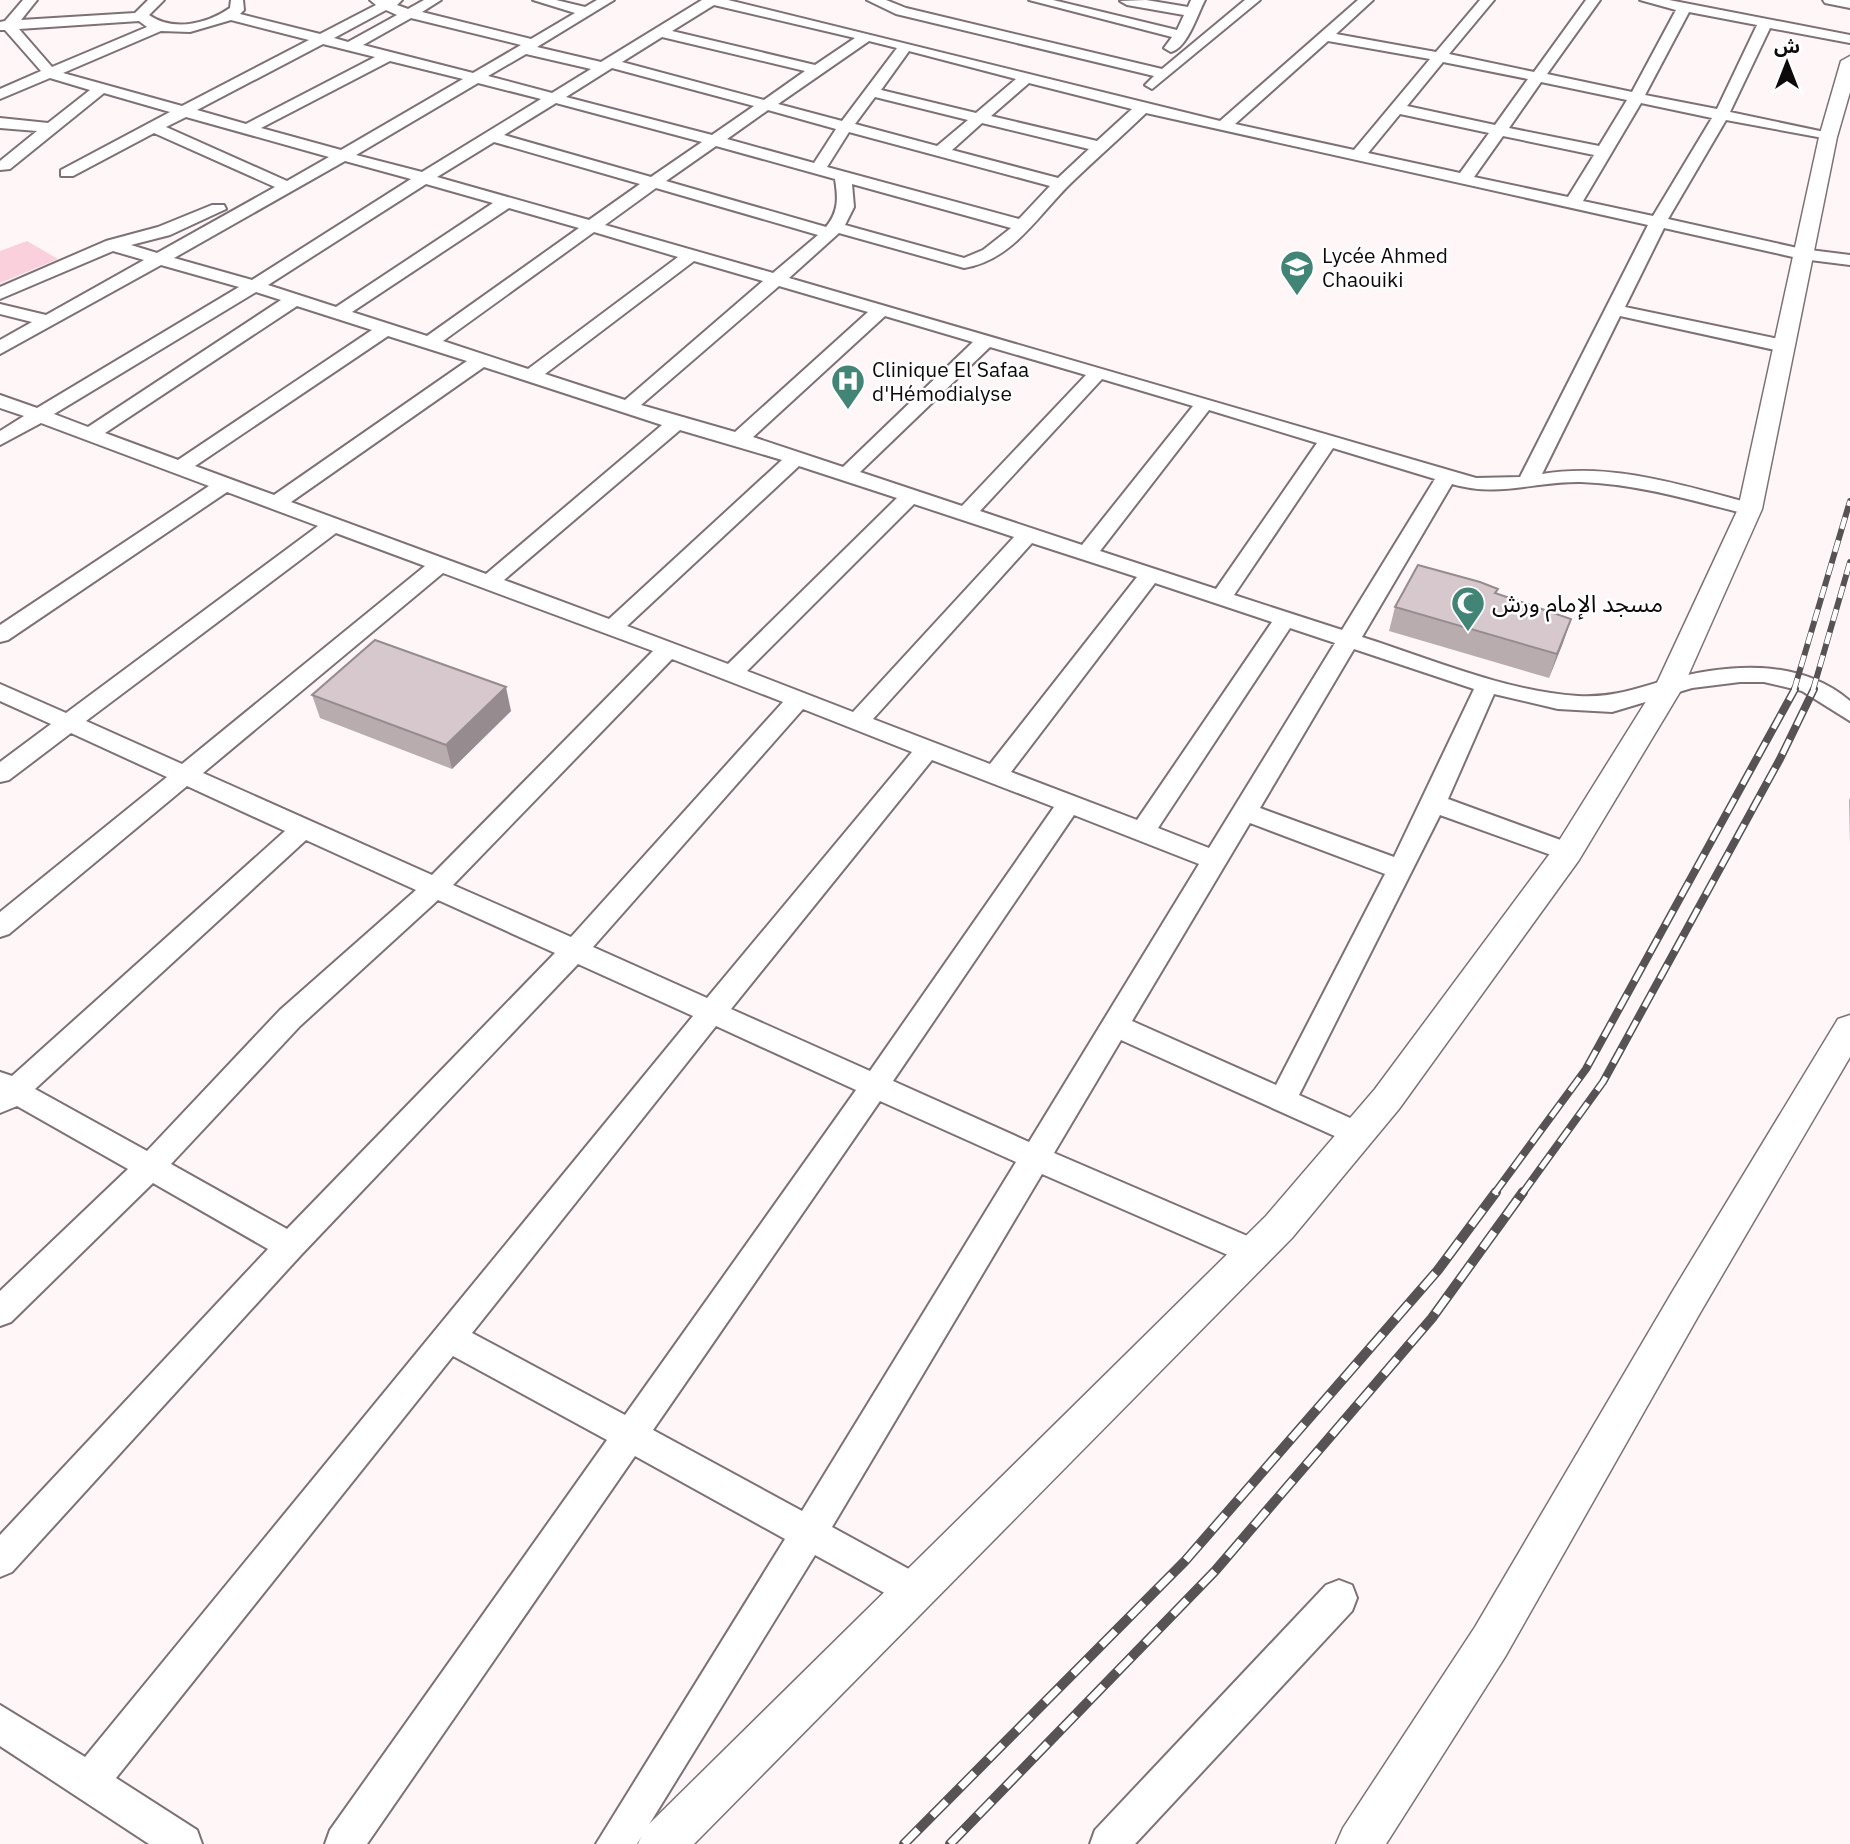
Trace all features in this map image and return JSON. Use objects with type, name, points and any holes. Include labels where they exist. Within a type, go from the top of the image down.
[{"type":"street","points":[[5,26],[30,0]]},
{"type":"street","points":[[142,18],[142,12],[158,0]]},
{"type":"street","points":[[349,47],[434,0]]},
{"type":"street","points":[[540,0],[587,12]]},
{"type":"street","points":[[0,294],[113,245],[164,231],[283,185],[343,156],[607,0]]},
{"type":"street","points":[[0,439],[254,286],[711,0],[867,36],[903,33],[1158,73],[1253,0]]},
{"type":"street","points":[[748,9],[774,0]]},
{"type":"street","points":[[874,0],[903,33],[1026,78],[1223,126],[1802,254],[1850,260]]},
{"type":"street","points":[[818,169],[871,92],[922,0]]},
{"type":"street","points":[[1036,0],[1181,35]]},
{"type":"street","points":[[1244,130],[1366,0]]},
{"type":"street","points":[[1358,155],[1488,0]]},
{"type":"street","points":[[1464,179],[1541,77],[1593,0]]},
{"type":"street","points":[[1647,0],[1850,39]]},
{"type":"street","points":[[1727,16],[1739,0]]},
{"type":"street","points":[[1830,0],[1850,4]]},
{"type":"street","points":[[67,173],[385,1],[409,13],[529,46],[942,150],[1061,184]]},
{"type":"street","points":[[491,136],[832,230],[969,264],[977,262],[1024,226],[1061,184],[1101,147],[1136,106],[1158,73],[1195,6],[1128,1],[1105,17]]},
{"type":"street","points":[[0,94],[159,27],[205,25],[237,5],[349,47],[477,77],[717,140],[1024,226]]},
{"type":"street","points":[[1573,203],[1637,96],[1684,8]]},
{"type":"street","points":[[5,26],[142,18],[159,27]]},
{"type":"street","points":[[1529,480],[1689,164],[1722,114],[1765,23]]},
{"type":"street","points":[[5,26],[51,74],[882,309],[1447,476],[1487,486],[1529,480],[1604,477],[1665,488],[1751,509]]},
{"type":"street","points":[[660,32],[818,70]]},
{"type":"street","points":[[1223,126],[1331,35],[1828,137]]},
{"type":"street","points":[[429,343],[655,181],[867,36]]},
{"type":"street","points":[[248,129],[388,56]]},
{"type":"street","points":[[661,1844],[1255,1253],[1395,1088],[1568,852],[1669,687],[1751,509],[1802,254],[1828,137],[1850,61]]},
{"type":"street","points":[[942,150],[1026,78]]},
{"type":"street","points":[[1272,82],[1288,85]]},
{"type":"street","points":[[4,166],[102,88]]},
{"type":"street","points":[[871,92],[1101,147]]},
{"type":"street","points":[[1397,108],[1604,152]]},
{"type":"street","points":[[0,123],[49,128]]},
{"type":"street","points":[[153,127],[283,185]]},
{"type":"street","points":[[628,407],[832,230],[848,206],[843,176]]},
{"type":"street","points":[[0,348],[159,259],[283,185]]},
{"type":"street","points":[[338,313],[506,202]]},
{"type":"street","points":[[113,245],[254,286],[676,423],[738,439],[1487,685],[1548,701],[1583,705],[1616,703],[1710,675],[1755,674],[1799,681],[1815,687],[1850,713]]},
{"type":"street","points":[[531,376],[691,255]]},
{"type":"street","points":[[91,434],[295,299]]},
{"type":"street","points":[[0,309],[48,321]]},
{"type":"street","points":[[738,439],[882,309]]},
{"type":"street","points":[[1615,310],[1784,346]]},
{"type":"street","points":[[181,467],[387,329]]},
{"type":"street","points":[[846,475],[986,340]]},
{"type":"street","points":[[278,502],[481,360]]},
{"type":"street","points":[[966,514],[1099,372]]},
{"type":"street","points":[[0,401],[227,483],[732,673],[1216,860]]},
{"type":"street","points":[[1086,554],[1205,403]]},
{"type":"street","points":[[489,582],[676,423]]},
{"type":"street","points":[[1221,598],[1328,441]]},
{"type":"street","points":[[612,628],[796,458]]},
{"type":"street","points":[[615,1844],[808,1534],[1447,476]]},
{"type":"street","points":[[0,635],[227,483]]},
{"type":"street","points":[[732,673],[911,496]]},
{"type":"street","points":[[0,774],[335,524]]},
{"type":"street","points":[[857,722],[1028,534]]},
{"type":"street","points":[[0,927],[442,564]]},
{"type":"street","points":[[995,775],[1150,575]]},
{"type":"street","points":[[1142,832],[1285,619]]},
{"type":"street","points":[[0,1312],[150,1167],[290,1018],[436,887],[668,649]]},
{"type":"street","points":[[1282,1100],[1434,803],[1487,685]]},
{"type":"street","points":[[0,692],[1036,1158],[1255,1253]]},
{"type":"street","points":[[0,1560],[290,1247],[575,950],[799,699]]},
{"type":"street","points":[[89,1783],[451,1338],[710,1011],[928,749]]},
{"type":"street","points":[[1434,803],[1568,852]]},
{"type":"street","points":[[344,1844],[628,1436],[877,1086],[1069,804]]},
{"type":"street","points":[[1246,812],[1399,869]]},
{"type":"street","points":[[290,1247],[150,1167],[5,1092],[304,828]]},
{"type":"street","points":[[1116,1026],[1358,1133]]},
{"type":"street","points":[[1359,1844],[1490,1642],[1686,1301],[1850,1028]]},
{"type":"street","points":[[451,1338],[915,1591]]},
{"type":"street","points":[[1110,1843],[1339,1598]]},
{"type":"street","points":[[0,1724],[183,1844]]},
{"type":"shaded area","points":[[27,241],[58,259],[0,283],[0,251]]},
{"type":"building","points":[[1418,565],[1480,582],[1498,589],[1495,593],[1571,619],[1557,654],[1395,607]]},
{"type":"building","points":[[375,640],[506,687],[446,745],[312,695]]},
{"type":"railway","points":[[1794,690],[1850,501]]},
{"type":"railway","points":[[1813,690],[1850,562]]},
{"type":"railway","points":[[1494,1194],[1586,1069],[1795,689]]},
{"type":"railway","points":[[1522,1194],[1603,1082],[1780,759],[1814,689]]},
{"type":"railway","points":[[904,1844],[1185,1561],[1438,1270],[1496,1192]]},
{"type":"railway","points":[[950,1844],[1215,1571],[1432,1318],[1523,1192]]},
{"type":"place","name":"Lycée Ahmed Chaouiki","points":[[1297,297]]},
{"type":"place","name":"Clinique El Safaa d'Hémodialyse","points":[[848,411]]},
{"type":"place","name":"مسجد الإمام ورش","points":[[1468,633]]}]
